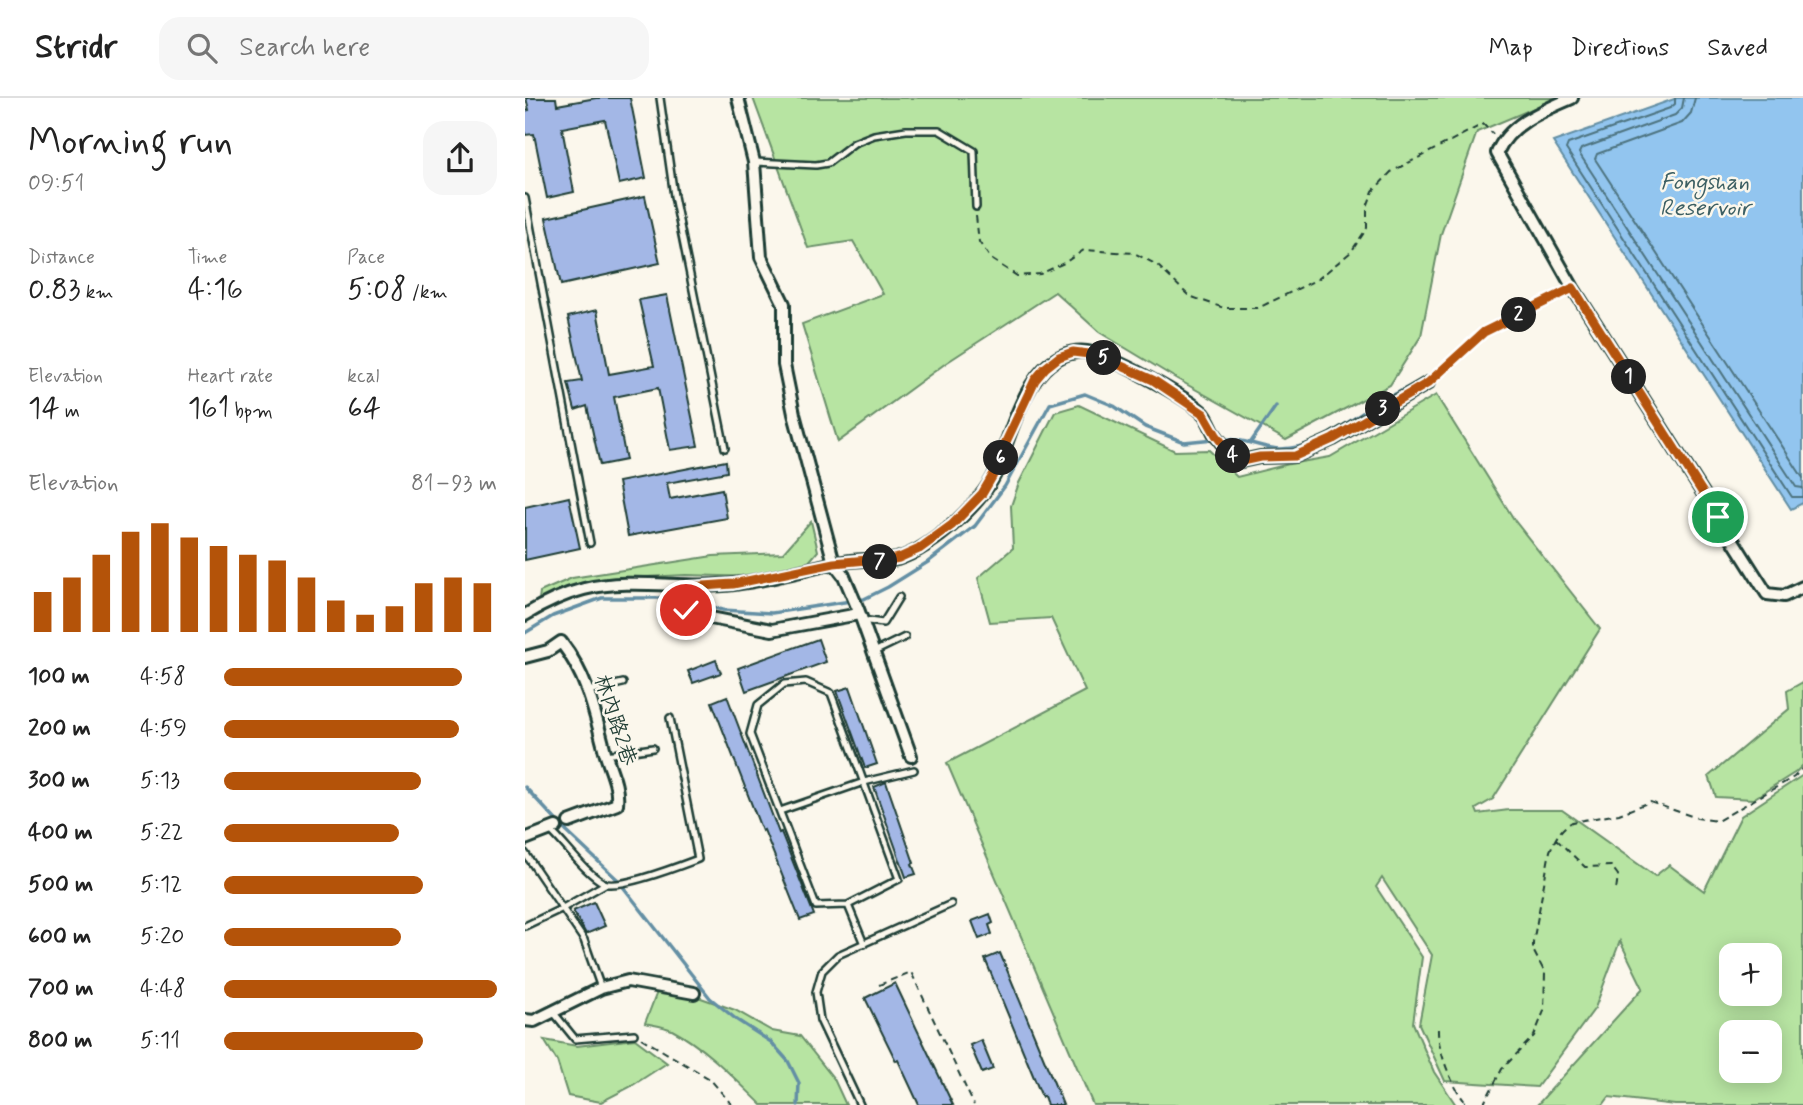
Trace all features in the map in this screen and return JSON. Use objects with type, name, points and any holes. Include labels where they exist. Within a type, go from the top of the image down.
[{"type":"street","points":[[738,98],[754,162],[761,257],[784,304],[784,365],[810,475],[834,563],[844,576],[911,756]]},
{"type":"street","points":[[1572,98],[1531,117],[1501,142],[1497,153],[1573,288],[1767,594],[1783,596],[1803,587]]},
{"type":"street","points":[[525,615],[584,589],[615,585],[689,587],[733,584],[834,563],[867,560],[878,562],[899,558],[919,549],[952,525],[991,481],[1019,413],[1040,374],[1059,357],[1073,352],[1097,355],[1153,380],[1204,414],[1237,462],[1260,457],[1295,456],[1333,439],[1428,383]]},
{"type":"street","points":[[689,587],[685,613],[772,630],[859,614]]},
{"type":"street","name":"林內路2巷","points":[[525,657],[548,651],[561,642],[575,660],[588,691],[618,792],[617,804],[569,822]]},
{"type":"street","points":[[525,839],[553,829]]},
{"type":"street","points":[[525,1020],[534,1021],[601,988],[628,981],[694,993]]},
{"type":"lane","points":[[660,98],[674,196],[725,448]]},
{"type":"lane","points":[[754,162],[816,165],[828,163],[854,144],[874,135],[906,130],[939,131],[974,151],[976,206]]},
{"type":"lane","points":[[525,198],[590,543]]},
{"type":"lane","points":[[859,614],[883,623],[899,597]]},
{"type":"lane","points":[[872,653],[905,637]]},
{"type":"lane","points":[[806,682],[831,693],[863,782],[899,878],[848,905],[817,906],[750,734],[758,705],[784,684],[806,682]]},
{"type":"lane","points":[[588,691],[623,683]]},
{"type":"lane","points":[[569,822],[553,829],[572,855],[605,884],[625,883],[698,859],[670,718]]},
{"type":"lane","points":[[606,755],[653,748]]},
{"type":"lane","points":[[780,811],[863,782],[914,770]]},
{"type":"lane","points":[[525,853],[584,940],[601,988]]},
{"type":"lane","points":[[525,926],[605,884]]},
{"type":"lane","points":[[860,1105],[820,1020],[816,992],[822,971],[838,955],[951,904]]},
{"type":"lane","points":[[848,905],[864,944]]},
{"type":"lane","points":[[554,1013],[575,1039],[634,1034]]},
{"type":"path","points":[[976,206],[979,242],[991,259],[1017,276],[1040,274],[1065,263],[1084,250],[1134,253],[1157,265],[1189,296],[1224,307],[1258,308],[1318,279],[1351,251],[1367,228],[1367,207],[1373,191],[1391,172],[1483,124],[1501,142]]},
{"type":"path","points":[[1428,383],[1484,332],[1573,288]]},
{"type":"path","points":[[1483,1105],[1502,1069],[1534,1036],[1544,1011],[1545,974],[1533,950],[1533,943],[1550,851],[1555,838],[1572,822],[1619,814],[1650,802],[1697,818],[1717,821],[1794,777],[1803,768]]},
{"type":"path","points":[[1555,838],[1585,867],[1611,866],[1618,875],[1616,891]]},
{"type":"path","points":[[879,985],[911,972],[974,1105]]},
{"type":"path","points":[[1438,1029],[1437,1043],[1459,1096],[1468,1105]]},
{"type":"path","points":[[634,1034],[710,1079],[732,1105]]},
{"type":"green space","points":[[753,98],[1558,98],[1477,132],[1441,234],[1421,336],[1390,385],[1286,440],[1099,332],[1055,292],[946,363],[838,442],[802,324],[883,294],[853,241],[808,248]]},
{"type":"green space","points":[[1436,395],[1515,521],[1600,629],[1493,799],[1476,809],[1478,814],[1509,810],[1562,810],[1655,876],[1669,865],[1704,891],[1741,816],[1803,775],[1803,1105],[1675,1105],[1609,1097],[1603,1105],[1537,1105],[1643,988],[1620,941],[1595,1008],[1537,1087],[1445,1081],[1419,1024],[1432,955],[1382,878],[1376,887],[1422,957],[1413,1023],[1434,1072],[1456,1105],[1093,1105],[947,763],[1085,691],[1051,618],[990,622],[978,578],[1013,548],[1011,506],[1019,483],[1055,412],[1079,405],[1175,451],[1209,450],[1237,477],[1330,457]]},
{"type":"green space","points":[[811,521],[818,551],[808,563],[754,577],[686,575],[606,579],[570,588],[539,600],[540,592],[572,578],[713,556],[783,553]]},
{"type":"green space","points":[[1803,682],[1803,765],[1753,799],[1716,797],[1709,776],[1789,709],[1787,691]]},
{"type":"green space","points":[[657,992],[701,998],[735,1010],[772,1031],[800,1036],[834,1079],[846,1105],[762,1105],[720,1065],[685,1037],[672,1030],[645,1023]]},
{"type":"green space","points":[[635,1039],[667,1063],[601,1102],[568,1096],[557,1061],[544,1040],[577,1046]]},
{"type":"water","name":"Fongshan Reservoir","points":[[1677,98],[1803,98],[1803,503],[1791,509],[1553,142]]},
{"type":"building","points":[[526,98],[556,98],[557,105],[596,98],[630,98],[646,178],[619,184],[605,120],[562,128],[574,192],[547,198],[534,134],[525,135],[525,111],[529,110]]},
{"type":"building","points":[[645,196],[660,263],[561,285],[546,218]]},
{"type":"building","points":[[667,295],[698,446],[670,450],[658,388],[614,397],[626,460],[600,465],[587,406],[575,410],[568,383],[582,381],[568,317],[597,310],[609,374],[654,366],[639,300]]},
{"type":"building","points":[[726,461],[727,472],[667,483],[670,499],[722,489],[727,518],[628,536],[618,482]]},
{"type":"building","points":[[569,497],[580,548],[525,560],[525,507]]},
{"type":"building","points":[[818,639],[826,662],[746,691],[738,668]]},
{"type":"building","points":[[716,660],[721,673],[693,683],[688,671]]},
{"type":"building","points":[[850,687],[877,764],[865,768],[837,691]]},
{"type":"building","points":[[727,696],[779,833],[781,832],[814,915],[800,920],[764,830],[762,831],[712,702]]},
{"type":"building","points":[[886,782],[914,863],[912,864],[916,874],[906,877],[874,787]]},
{"type":"building","points":[[594,902],[605,926],[586,934],[573,911]]},
{"type":"building","points":[[990,914],[992,934],[979,939],[972,921]]},
{"type":"building","points":[[1000,953],[1063,1105],[1047,1105],[1044,1096],[1042,1097],[985,959]]},
{"type":"building","points":[[895,983],[953,1105],[919,1105],[865,998]]},
{"type":"building","points":[[981,1040],[993,1069],[982,1073],[970,1045]]},
{"type":"waterway","points":[[1222,439],[1280,449],[1294,448],[1332,433],[1378,403],[1422,380]]},
{"type":"waterway","points":[[525,633],[553,616],[602,598],[659,598],[723,610],[772,613],[864,599],[928,562],[975,526],[1005,486],[1050,404],[1085,394],[1114,406],[1145,427],[1184,442],[1214,439]]},
{"type":"waterway","points":[[1251,442],[1276,406]]},
{"type":"waterway","points":[[525,787],[567,832],[617,879],[710,998],[771,1042],[788,1061],[799,1083],[798,1105]]},
{"type":"route","points":[[686,610],[689,587],[733,584],[834,563],[867,560],[878,562],[899,558],[919,549],[952,525],[982,494],[999,465],[1003,448],[1035,380],[1059,357],[1073,352],[1088,352],[1153,380],[1204,414],[1237,462],[1260,457],[1295,456],[1333,439],[1428,383],[1484,332],[1505,324],[1532,307],[1573,288],[1718,517]]}]
